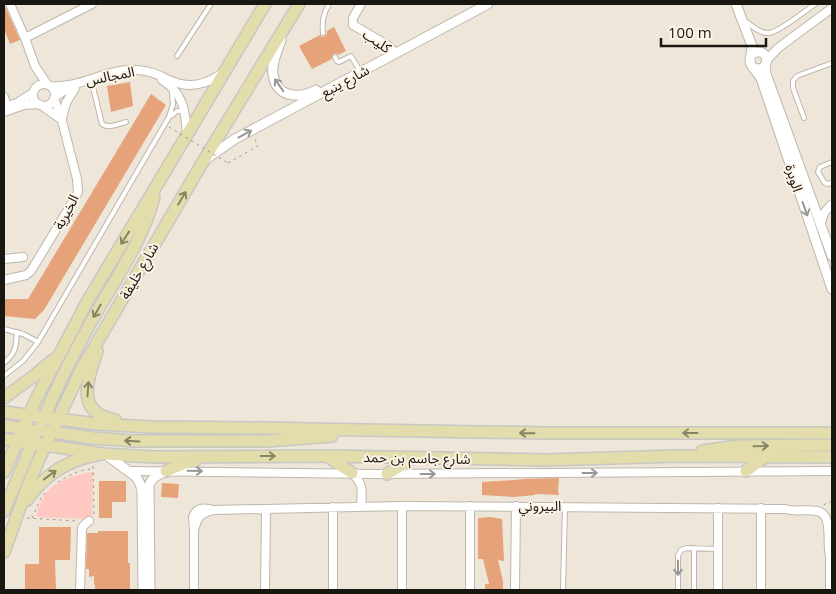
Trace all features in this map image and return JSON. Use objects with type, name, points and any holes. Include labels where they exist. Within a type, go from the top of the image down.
[{"type":"main road","name":"شارع خليفة","points":[[4,472],[29,414],[87,302],[265,4]]},
{"type":"main road","name":"شارع خليفة","points":[[58,418],[82,368],[204,160],[299,4]]},
{"type":"main road","points":[[4,511],[32,443],[42,427],[69,363],[134,249],[152,206],[159,181]]},
{"type":"main road","points":[[104,331],[90,374],[87,396],[89,403],[100,415],[110,419],[151,427]]},
{"type":"main road","points":[[4,398],[60,354]]},
{"type":"main road","points":[[4,412],[29,414],[42,427]]},
{"type":"main road","points":[[17,441],[29,432],[58,418]]},
{"type":"main road","name":"شارع جاسم بن حمد","points":[[58,418],[97,424],[151,427],[546,433],[832,433]]},
{"type":"main road","points":[[4,426],[23,429],[42,427],[93,438],[112,440],[174,442],[288,440],[399,431]]},
{"type":"main road","points":[[4,552],[17,514],[46,445],[41,435],[42,427]]},
{"type":"main road","points":[[738,433],[750,427],[832,427]]},
{"type":"main road","name":"شارع جاسم بن حمد","points":[[4,439],[99,455],[154,458],[327,456],[545,460],[678,456],[832,457]]},
{"type":"main road","points":[[678,456],[738,446],[832,445]]},
{"type":"main road","points":[[17,514],[39,483],[46,477],[59,468],[99,455]]},
{"type":"main road","points":[[166,471],[188,462],[219,456]]},
{"type":"main road","points":[[327,456],[352,473]]},
{"type":"main road","points":[[746,472],[765,457]]},
{"type":"main road","points":[[381,474],[413,458]]},
{"type":"street","points":[[5,109],[24,105],[48,105],[54,98],[54,92],[35,66],[10,4]]},
{"type":"street","points":[[25,38],[92,4]]},
{"type":"street","name":"كليب","points":[[361,4],[352,18],[353,25],[389,46],[394,51]]},
{"type":"street","name":"شارع ينبع","points":[[204,160],[251,130],[475,4]]},
{"type":"street","name":"شارع ينبع","points":[[428,32],[488,4]]},
{"type":"street","name":"الوبرة","points":[[736,4],[752,46],[761,57],[820,223],[829,240],[832,256]]},
{"type":"street","points":[[754,68],[760,69],[761,57],[778,48],[832,8]]},
{"type":"street","name":"شارع ينبع","points":[[286,27],[272,74],[280,89],[287,94],[295,96],[310,93],[333,84]]},
{"type":"street","name":"الوبرة","points":[[761,57],[750,60],[750,63],[761,78],[832,289]]},
{"type":"street","points":[[35,66],[34,99],[62,120],[66,103],[75,88]]},
{"type":"street","name":"المجالس","points":[[48,85],[67,86],[117,72],[132,70],[147,71],[178,83],[189,85],[204,83],[225,72]]},
{"type":"street","name":"المجالس","points":[[54,98],[64,91],[124,75],[153,76],[163,80],[172,87]]},
{"type":"street","points":[[5,109],[17,103],[41,84],[48,85]]},
{"type":"street","points":[[172,87],[180,97],[185,111],[188,134]]},
{"type":"street","points":[[4,97],[5,109]]},
{"type":"street","name":"الخيرية","points":[[4,280],[26,275],[31,271],[78,192],[77,179],[62,120],[54,98]]},
{"type":"street","points":[[812,201],[821,206],[832,205]]},
{"type":"street","points":[[820,223],[824,213],[832,205]]},
{"type":"street","points":[[4,259],[22,257]]},
{"type":"street","points":[[99,455],[129,471],[138,480],[142,490],[142,590]]},
{"type":"street","name":"شارع جاسم بن حمد","points":[[129,471],[381,474],[832,471]]},
{"type":"street","points":[[150,590],[149,485],[153,478],[166,471]]},
{"type":"street","points":[[352,473],[361,483],[361,506]]},
{"type":"street","points":[[362,489],[368,479],[381,474]]},
{"type":"street","name":"البيروني","points":[[194,590],[194,532],[198,518],[203,513],[214,510],[361,506],[565,506],[761,508],[817,511],[824,515],[828,522],[828,551],[830,556]]},
{"type":"street","points":[[402,506],[402,590]]},
{"type":"street","points":[[470,506],[470,590]]},
{"type":"street","points":[[515,590],[516,506]]},
{"type":"street","points":[[333,507],[333,590]]},
{"type":"street","name":"البيروني","points":[[785,509],[792,507],[822,507],[827,510],[830,516],[830,590]]},
{"type":"street","points":[[718,508],[718,590]]},
{"type":"street","points":[[761,508],[761,590]]},
{"type":"street","points":[[265,590],[266,509]]},
{"type":"street","points":[[80,590],[82,528],[89,521]]},
{"type":"lane","points":[[178,56],[211,4]]},
{"type":"lane","points":[[323,33],[324,12],[329,4]]},
{"type":"lane","points":[[742,19],[761,32],[768,34],[776,31],[815,4]]},
{"type":"lane","points":[[335,57],[339,62],[351,56],[359,70]]},
{"type":"lane","points":[[804,118],[793,88],[793,81],[797,76],[832,63]]},
{"type":"lane","points":[[92,83],[102,124],[107,126],[126,122]]},
{"type":"lane","points":[[4,376],[24,361],[38,342],[169,117],[173,104],[172,87]]},
{"type":"lane","points":[[169,117],[177,111],[185,111]]},
{"type":"lane","points":[[832,162],[820,167],[818,172],[826,183],[832,183]]},
{"type":"lane","points":[[4,329],[17,332],[38,342]]},
{"type":"lane","points":[[4,363],[12,356],[15,350],[17,332]]},
{"type":"lane","points":[[563,590],[565,506]]},
{"type":"lane","points":[[678,590],[679,552],[683,548],[718,548]]},
{"type":"lane","points":[[694,548],[694,590]]},
{"type":"path","points":[[170,127],[228,163],[258,146],[251,130]]},
{"type":"path","points":[[17,514],[32,518],[93,520],[93,469],[99,455]]},
{"type":"path","points":[[56,482],[79,472],[93,469]]},
{"type":"path","points":[[32,518],[41,498],[49,488]]},
{"type":"path","points":[[822,507],[828,502],[832,502]]},
{"type":"shaded area","points":[[93,472],[92,519],[36,517],[42,500],[52,487],[65,479]]},
{"type":"building","points":[[4,4],[20,40],[10,44],[4,29]]},
{"type":"building","points":[[334,27],[346,51],[338,55],[336,53],[333,54],[332,59],[312,69],[299,46],[320,35],[322,37],[325,36],[327,31]]},
{"type":"building","points":[[130,82],[133,106],[111,112],[107,86]]},
{"type":"building","points":[[151,94],[166,105],[44,310],[35,319],[4,316],[4,299],[28,299]]},
{"type":"building","points":[[559,478],[559,495],[535,494],[514,497],[482,495],[482,482]]},
{"type":"building","points":[[99,481],[126,481],[126,502],[112,502],[112,518],[99,518]]},
{"type":"building","points":[[162,483],[179,484],[178,498],[161,497]]},
{"type":"building","points":[[478,518],[502,519],[504,561],[498,560],[503,590],[485,590],[485,584],[489,584],[483,559],[478,559]]},
{"type":"building","points":[[39,527],[71,527],[70,560],[55,560],[56,590],[25,590],[25,564],[39,564]]},
{"type":"building","points":[[98,531],[128,531],[130,590],[95,590],[94,576],[89,577],[89,569],[86,569],[87,533],[98,533]]}]
